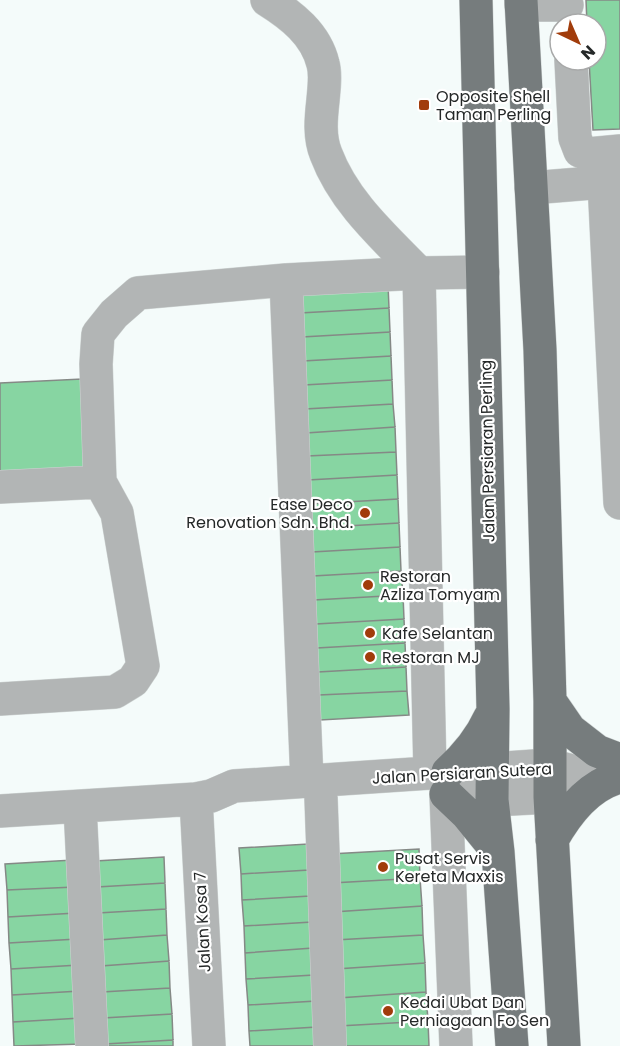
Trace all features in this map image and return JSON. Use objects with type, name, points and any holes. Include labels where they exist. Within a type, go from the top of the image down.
[{"type":"main road","name":"Jalan Persiaran Perling","points":[[476,0],[493,709],[491,785],[512,1046]]},
{"type":"main road","points":[[521,3],[540,350],[550,701],[550,797],[564,1046]]},
{"type":"main road","points":[[550,701],[570,730],[597,751],[620,759]]},
{"type":"main road","points":[[493,709],[478,740],[468,754],[441,780],[498,852]]},
{"type":"main road","points":[[552,840],[567,814],[588,793],[620,777]]},
{"type":"street","points":[[267,0],[300,23],[316,47],[324,65],[320,126],[326,154],[342,185],[368,221],[418,273],[441,780],[456,1046]]},
{"type":"street","points":[[521,3],[568,10]]},
{"type":"street","points":[[572,72],[575,138],[579,151],[588,154],[620,151]]},
{"type":"street","points":[[531,188],[612,176],[620,504]]},
{"type":"street","points":[[0,699],[115,692],[133,681],[142,666],[117,513],[100,482],[96,364],[98,334],[114,314],[138,293],[286,280],[483,272]]},
{"type":"street","points":[[286,280],[330,1046]]},
{"type":"street","points":[[0,487],[100,482]]},
{"type":"street","name":"Jalan Persiaran Sutera","points":[[491,785],[549,765],[584,774]]},
{"type":"street","points":[[584,774],[620,771]]},
{"type":"street","name":"Jalan Persiaran Sutera","points":[[0,812],[204,798],[232,803],[314,790],[441,780],[491,785],[550,797],[584,774]]},
{"type":"street","name":"Jalan Kosa 7","points":[[204,798],[208,1046]]},
{"type":"street","points":[[80,807],[92,1046]]},
{"type":"building","points":[[586,0],[620,0],[620,129],[593,130],[590,72],[608,72],[608,12],[586,12]]},
{"type":"building","points":[[388,284],[389,308],[300,313],[299,289]]},
{"type":"building","points":[[389,308],[390,332],[302,337],[300,313]]},
{"type":"building","points":[[390,332],[391,356],[303,361],[302,337]]},
{"type":"building","points":[[391,356],[392,380],[304,385],[303,361]]},
{"type":"building","points":[[82,379],[87,474],[0,479],[0,383]]},
{"type":"building","points":[[392,380],[393,404],[305,409],[304,385]]},
{"type":"building","points":[[393,404],[395,427],[306,433],[305,409]]},
{"type":"building","points":[[395,427],[396,452],[307,456],[306,433]]},
{"type":"building","points":[[396,452],[397,475],[308,480],[307,456]]},
{"type":"building","points":[[397,475],[398,499],[310,504],[308,480]]},
{"type":"building","points":[[398,499],[399,523],[311,528],[310,504]]},
{"type":"building","points":[[399,523],[400,547],[312,552],[311,528]]},
{"type":"building","points":[[400,547],[401,571],[313,576],[312,552]]},
{"type":"building","points":[[401,571],[403,595],[314,600],[313,576]]},
{"type":"building","points":[[403,595],[404,619],[316,624],[314,600]]},
{"type":"building","points":[[404,619],[405,643],[317,648],[316,624]]},
{"type":"building","points":[[405,643],[406,667],[318,672],[317,648]]},
{"type":"building","points":[[406,667],[407,691],[319,695],[318,672]]},
{"type":"building","points":[[407,691],[409,715],[320,720],[319,695]]},
{"type":"building","points":[[308,844],[309,870],[241,874],[239,848]]},
{"type":"building","points":[[419,849],[420,878],[332,883],[330,854]]},
{"type":"building","points":[[164,857],[165,883],[97,887],[95,861]]},
{"type":"building","points":[[73,860],[75,887],[7,890],[5,864]]},
{"type":"building","points":[[309,870],[310,896],[242,900],[241,874]]},
{"type":"building","points":[[420,878],[422,906],[333,912],[332,883]]},
{"type":"building","points":[[165,883],[166,909],[98,913],[97,887]]},
{"type":"building","points":[[75,887],[76,913],[8,917],[7,890]]},
{"type":"building","points":[[310,896],[312,922],[244,926],[242,900]]},
{"type":"building","points":[[422,906],[423,935],[335,940],[333,912]]},
{"type":"building","points":[[166,909],[167,935],[99,940],[98,913]]},
{"type":"building","points":[[76,913],[77,939],[9,943],[8,917]]},
{"type":"building","points":[[312,922],[313,948],[245,953],[244,926]]},
{"type":"building","points":[[167,935],[169,961],[101,966],[99,940]]},
{"type":"building","points":[[423,935],[425,963],[336,969],[335,940]]},
{"type":"building","points":[[77,939],[79,965],[11,969],[9,943]]},
{"type":"building","points":[[313,948],[314,975],[246,979],[245,953]]},
{"type":"building","points":[[169,961],[170,988],[102,992],[101,966]]},
{"type":"building","points":[[425,963],[426,992],[338,998],[336,969]]},
{"type":"building","points":[[79,965],[80,991],[12,995],[11,969]]},
{"type":"building","points":[[314,975],[316,1001],[248,1005],[246,979]]},
{"type":"building","points":[[170,988],[172,1014],[103,1018],[102,992]]},
{"type":"building","points":[[80,991],[81,1018],[13,1022],[12,995]]},
{"type":"building","points":[[426,992],[428,1021],[339,1026],[338,998]]},
{"type":"building","points":[[316,1001],[317,1027],[249,1031],[248,1005]]},
{"type":"building","points":[[172,1014],[173,1040],[105,1044],[103,1018]]},
{"type":"building","points":[[81,1018],[83,1044],[14,1046],[13,1022]]},
{"type":"building","points":[[428,1021],[429,1046],[340,1046],[339,1026]]},
{"type":"building","points":[[317,1027],[318,1046],[250,1046],[249,1031]]},
{"type":"building","points":[[173,1040],[173,1046],[105,1046],[105,1044]]},
{"type":"place","name":"Opposite Shell Taman Perling","points":[[424,105]]},
{"type":"place","name":"Ease Deco Renovation Sdn. Bhd.","points":[[365,513]]},
{"type":"place","name":"Restoran Azliza Tomyam","points":[[368,585]]},
{"type":"place","name":"Kafe Selantan","points":[[370,633]]},
{"type":"place","name":"Restoran MJ","points":[[370,657]]},
{"type":"place","name":"Pusat Servis Kereta Maxxis","points":[[383,867]]},
{"type":"place","name":"Kedai Ubat Dan Perniagaan Fo Sen","points":[[388,1011]]}]
